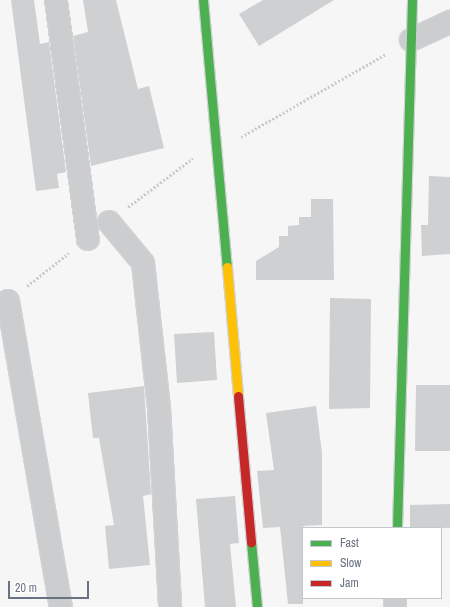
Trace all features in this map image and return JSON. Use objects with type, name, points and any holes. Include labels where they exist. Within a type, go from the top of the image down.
[{"type":"street","points":[[56,0],[88,239]]},
{"type":"street","points":[[203,0],[257,607]]},
{"type":"street","points":[[397,527],[412,0]]},
{"type":"street","points":[[411,40],[450,22]]},
{"type":"street","points":[[109,222],[143,263],[159,408],[170,607]]},
{"type":"street","points":[[0,306],[8,301],[61,607]]},
{"type":"building","points":[[11,0],[34,0],[40,44],[49,42],[66,172],[57,174],[59,188],[36,191]]},
{"type":"building","points":[[83,0],[116,0],[138,89],[149,86],[164,148],[91,166],[73,36],[88,32]]},
{"type":"building","points":[[263,0],[334,0],[259,46],[239,14]]},
{"type":"building","points":[[429,176],[450,177],[450,254],[422,256],[421,225],[428,225]]},
{"type":"building","points":[[311,199],[333,199],[334,280],[256,280],[256,261],[279,247],[279,236],[288,236],[288,226],[299,225],[299,217],[311,217]]},
{"type":"building","points":[[330,298],[371,299],[370,408],[329,409]]},
{"type":"building","points":[[214,332],[217,380],[177,383],[174,334]]},
{"type":"building","points":[[416,385],[450,385],[450,451],[415,451]]},
{"type":"building","points":[[144,386],[151,494],[143,496],[150,565],[109,569],[105,526],[114,525],[99,438],[93,438],[88,393]]},
{"type":"building","points":[[316,406],[322,453],[322,525],[302,527],[303,604],[288,604],[280,527],[263,528],[257,471],[274,470],[266,413]]},
{"type":"building","points":[[235,496],[239,543],[230,544],[236,607],[205,607],[196,499]]},
{"type":"building","points":[[450,504],[450,528],[410,527],[410,505]]},
{"type":"traffic: fast","points":[[203,0],[227,267]]},
{"type":"traffic: fast","points":[[397,527],[412,0]]},
{"type":"traffic: fast","points":[[251,542],[257,607]]},
{"type":"traffic: slow","points":[[227,267],[238,396]]},
{"type":"traffic: jam","points":[[238,396],[251,542]]}]
